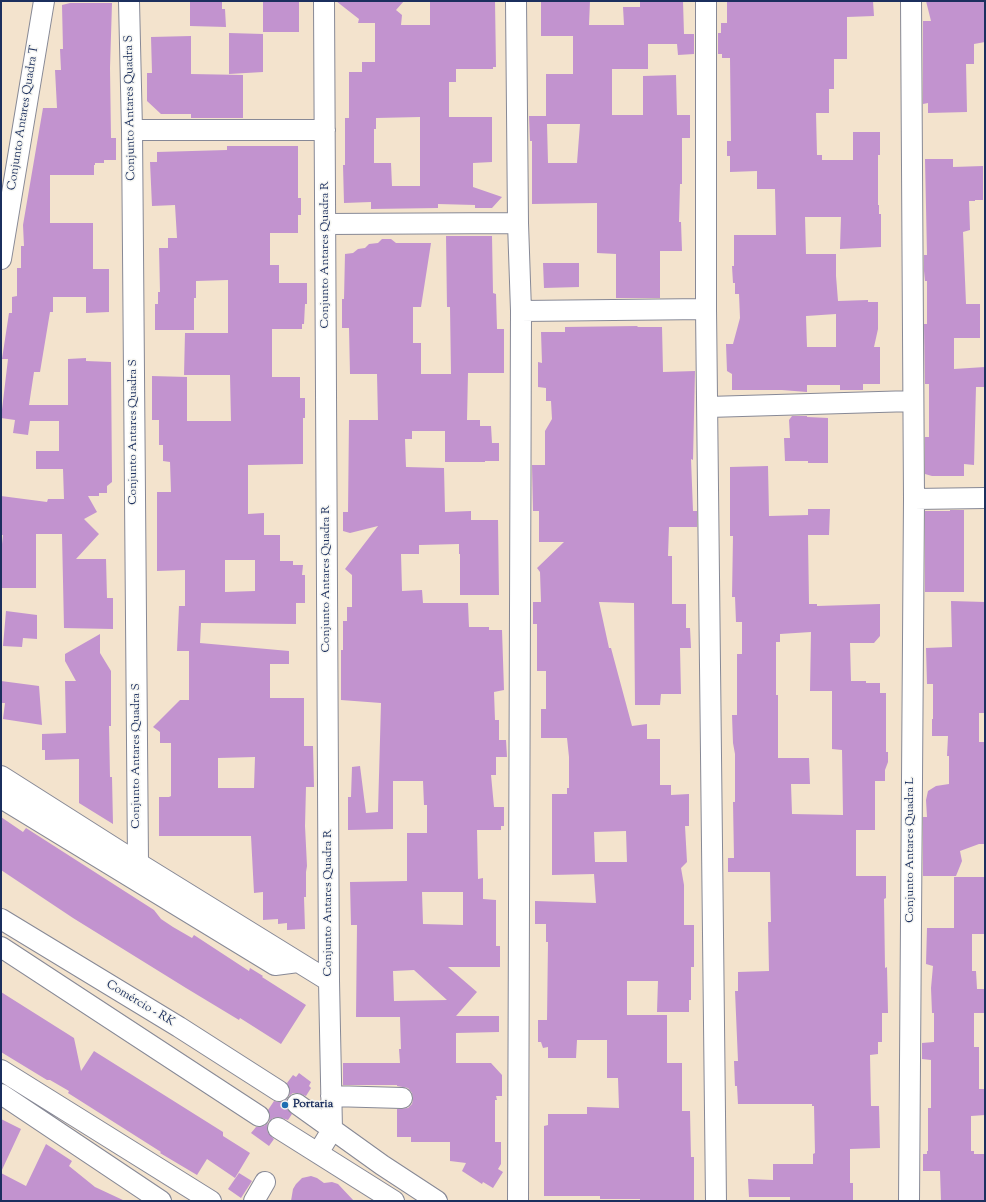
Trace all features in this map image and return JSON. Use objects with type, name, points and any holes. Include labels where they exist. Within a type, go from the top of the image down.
[{"type":"street","name":"Conjunto Antares Quadra T","points":[[1,259],[44,1]]},
{"type":"street","name":"Conjunto Antares Quadra S","points":[[129,1],[132,130],[138,863]]},
{"type":"street","name":"Conjunto Antares Quadra R","points":[[324,1],[329,981],[332,1130]]},
{"type":"street","points":[[516,1],[518,223],[521,311],[518,1201]]},
{"type":"street","points":[[706,1],[706,309],[716,1201]]},
{"type":"street","name":"Conjunto Antares Quadra L","points":[[909,1201],[914,499],[910,1]]},
{"type":"street","points":[[132,130],[325,130]]},
{"type":"street","points":[[326,224],[518,223]]},
{"type":"street","points":[[521,311],[706,309]]},
{"type":"street","points":[[708,407],[913,402]]},
{"type":"street","points":[[914,499],[985,498]]},
{"type":"street","points":[[1,776],[329,981]]},
{"type":"street","points":[[1,798],[275,965],[298,962]]},
{"type":"street","name":"Comércio - RK","points":[[1,919],[179,1027],[279,1091]]},
{"type":"street","points":[[19,958],[30,937]]},
{"type":"street","points":[[1,947],[259,1116]]},
{"type":"street","points":[[163,1052],[179,1027]]},
{"type":"street","points":[[188,1069],[205,1045]]},
{"type":"street","points":[[1,1070],[211,1201]]},
{"type":"street","points":[[1,1094],[155,1199]]},
{"type":"street","points":[[331,1096],[402,1098]]},
{"type":"street","points":[[297,1104],[332,1130],[437,1201]]},
{"type":"street","points":[[278,1128],[318,1153],[366,1194],[394,1201]]},
{"type":"street","points":[[318,1153],[332,1130]]},
{"type":"street","points":[[366,1194],[382,1164]]},
{"type":"street","points":[[254,1201],[265,1182]]},
{"type":"building","points":[[190,1],[222,1],[222,9],[225,9],[226,27],[190,26]]},
{"type":"building","points":[[263,1],[299,1],[299,32],[263,32]]},
{"type":"building","points":[[336,1],[404,1],[396,10],[402,15],[401,25],[430,25],[430,1],[495,1],[496,67],[493,67],[493,69],[456,69],[456,82],[449,82],[449,117],[492,117],[492,162],[473,163],[473,187],[502,197],[492,208],[475,208],[475,205],[438,204],[438,208],[371,209],[371,202],[344,203],[343,165],[345,165],[345,118],[349,118],[349,72],[362,72],[362,62],[375,62],[375,23],[358,23],[359,19]],"holes":[[[420,117],[420,186],[392,186],[391,163],[374,163],[374,129],[376,129],[376,118]]]},
{"type":"building","points":[[541,1],[590,1],[589,25],[624,25],[623,7],[640,7],[640,1],[683,1],[684,34],[694,34],[694,54],[678,55],[677,44],[648,44],[648,69],[612,69],[612,115],[643,115],[643,76],[676,75],[677,115],[690,115],[690,138],[682,138],[682,184],[680,184],[679,222],[681,222],[682,251],[660,251],[660,298],[616,298],[616,254],[597,253],[597,203],[532,204],[532,141],[530,141],[529,116],[546,116],[546,74],[573,74],[573,36],[541,36]],"holes":[[[547,124],[580,124],[577,163],[548,163]]]},
{"type":"building","points":[[727,1],[873,1],[874,16],[847,17],[847,59],[834,59],[834,89],[829,89],[829,113],[816,113],[817,155],[822,155],[822,160],[853,160],[853,132],[880,132],[880,155],[878,155],[878,205],[879,214],[881,214],[881,247],[840,249],[841,217],[805,217],[806,254],[836,254],[838,301],[868,300],[868,302],[878,302],[878,329],[874,347],[880,347],[880,384],[863,384],[863,390],[840,390],[840,385],[807,385],[807,392],[782,390],[732,390],[732,374],[727,371],[726,344],[733,344],[740,318],[739,294],[735,294],[735,283],[733,283],[732,266],[734,266],[734,235],[776,235],[775,189],[757,189],[757,171],[730,172],[730,156],[727,156],[727,141],[731,141],[730,58],[722,58],[722,54],[718,54],[718,33],[721,33],[721,23],[727,23]],"holes":[[[836,314],[836,347],[807,347],[806,316]]]},
{"type":"building","points":[[926,1],[985,1],[985,42],[974,44],[974,64],[966,64],[967,112],[928,113],[928,103],[923,104],[923,21],[931,21]]},
{"type":"building","points":[[70,3],[112,3],[110,68],[111,138],[116,138],[116,160],[104,160],[104,163],[95,163],[94,175],[50,175],[50,223],[93,223],[93,269],[109,269],[109,312],[86,313],[86,297],[53,297],[53,312],[50,312],[40,372],[34,372],[29,405],[68,405],[68,359],[86,358],[86,361],[111,362],[112,482],[107,486],[107,493],[99,493],[99,496],[88,496],[97,512],[84,519],[99,534],[76,559],[106,559],[107,598],[113,598],[113,629],[64,628],[62,534],[36,534],[36,588],[1,588],[1,553],[3,535],[1,535],[1,496],[47,502],[48,499],[64,499],[63,469],[36,469],[36,451],[59,451],[59,421],[30,421],[28,435],[13,433],[15,420],[1,418],[8,359],[2,359],[9,313],[12,313],[12,297],[17,296],[17,268],[21,268],[21,246],[24,246],[23,225],[43,108],[57,108],[55,70],[61,70],[60,49],[63,49],[62,5]]},
{"type":"building","points":[[229,33],[263,34],[263,72],[229,74]]},
{"type":"building","points":[[191,36],[191,74],[243,75],[243,118],[191,118],[191,114],[161,114],[147,101],[147,73],[152,73],[151,37]]},
{"type":"building","points":[[227,146],[298,146],[298,198],[301,198],[301,215],[298,215],[298,233],[270,233],[270,265],[279,265],[279,283],[307,283],[307,304],[305,304],[304,324],[302,324],[302,329],[272,329],[272,377],[300,377],[300,398],[305,398],[305,418],[303,418],[303,464],[248,465],[248,514],[264,513],[264,535],[280,535],[280,561],[293,561],[293,565],[303,565],[302,575],[305,575],[305,603],[296,603],[296,624],[201,623],[200,643],[289,651],[289,664],[270,664],[270,698],[304,698],[304,746],[313,746],[314,787],[306,787],[305,826],[307,866],[306,897],[304,897],[305,929],[287,930],[287,923],[278,924],[278,919],[263,920],[263,892],[254,893],[251,836],[159,836],[159,797],[171,796],[171,743],[160,743],[160,732],[153,727],[180,700],[189,700],[189,651],[177,651],[179,606],[185,606],[185,570],[157,571],[157,492],[171,492],[170,462],[163,461],[163,445],[159,445],[159,420],[152,420],[152,376],[187,377],[187,421],[231,421],[230,375],[184,375],[185,333],[228,333],[228,280],[196,281],[196,298],[194,298],[194,330],[155,330],[155,304],[158,304],[158,292],[160,292],[159,248],[168,248],[168,238],[177,238],[175,205],[152,206],[150,162],[157,162],[157,152],[227,150]],"holes":[[[225,560],[255,560],[255,591],[225,592]],[[255,757],[254,788],[218,788],[218,758]]]},
{"type":"building","points":[[925,159],[953,159],[953,167],[983,166],[983,200],[969,201],[970,230],[963,232],[966,304],[980,304],[980,338],[954,338],[954,369],[985,367],[985,387],[976,387],[974,465],[964,464],[964,476],[932,476],[925,474],[925,437],[929,437],[929,384],[925,384],[924,324],[927,324],[927,281],[925,281],[924,255],[927,255]]},
{"type":"building","points":[[446,236],[492,236],[493,293],[496,294],[497,329],[504,329],[504,373],[468,373],[467,420],[480,420],[480,426],[491,426],[492,443],[499,443],[499,461],[445,462],[445,431],[412,431],[412,439],[405,439],[406,467],[444,468],[445,512],[471,511],[471,520],[498,520],[499,595],[460,595],[459,544],[419,545],[419,554],[401,554],[402,591],[422,590],[423,603],[468,603],[469,627],[489,627],[489,630],[502,630],[504,690],[494,692],[495,720],[499,720],[499,740],[506,740],[507,757],[496,757],[496,775],[491,775],[494,807],[504,807],[504,826],[501,826],[501,830],[477,830],[478,879],[483,878],[483,899],[496,900],[496,946],[500,946],[500,967],[448,967],[477,992],[456,1016],[499,1016],[499,1032],[456,1033],[456,1063],[491,1063],[502,1075],[502,1096],[496,1096],[497,1100],[495,1100],[495,1142],[501,1142],[501,1164],[498,1169],[503,1172],[493,1188],[483,1182],[482,1184],[462,1171],[466,1163],[450,1161],[450,1142],[411,1142],[411,1137],[397,1137],[397,1109],[408,1108],[412,1104],[412,1093],[408,1088],[397,1085],[343,1085],[343,1063],[400,1063],[399,1049],[401,1049],[400,1017],[356,1017],[357,925],[351,925],[350,882],[407,881],[407,833],[427,833],[427,805],[424,805],[423,781],[393,781],[393,829],[348,830],[348,797],[351,797],[352,767],[360,766],[366,813],[378,812],[381,703],[341,700],[341,650],[343,650],[343,621],[347,621],[347,607],[352,607],[352,575],[345,569],[378,526],[350,533],[343,531],[343,512],[348,512],[349,420],[378,420],[377,374],[350,374],[349,328],[342,328],[345,254],[353,253],[358,249],[365,248],[369,244],[378,243],[382,239],[391,239],[396,243],[431,243],[421,307],[413,307],[413,343],[421,343],[421,374],[451,374],[450,307],[447,307]],"holes":[[[422,892],[463,892],[463,925],[423,924]],[[414,970],[447,1000],[394,1001],[393,971]]]},
{"type":"building","points":[[543,263],[579,263],[579,287],[544,288]]},
{"type":"building","points":[[565,327],[662,327],[663,372],[695,371],[693,460],[691,459],[693,511],[697,511],[697,527],[669,527],[668,556],[672,556],[672,604],[686,604],[686,628],[690,628],[691,648],[680,648],[681,694],[661,694],[660,705],[635,705],[634,603],[599,602],[609,648],[611,648],[632,726],[647,724],[647,739],[660,739],[660,785],[671,785],[671,795],[689,794],[689,826],[685,826],[687,862],[681,868],[684,885],[684,925],[694,925],[694,967],[691,967],[691,1000],[689,1000],[689,1012],[657,1012],[658,981],[627,981],[627,1015],[667,1015],[667,1063],[682,1063],[682,1111],[690,1111],[691,1157],[694,1157],[694,1201],[600,1199],[600,1196],[544,1196],[544,1126],[548,1125],[548,1114],[587,1114],[587,1107],[619,1108],[618,1078],[607,1078],[607,1040],[577,1040],[576,1058],[548,1058],[548,1047],[543,1048],[541,1042],[538,1042],[538,1020],[547,1020],[548,942],[546,942],[546,924],[535,924],[535,901],[596,903],[594,874],[552,875],[552,794],[567,794],[567,788],[569,788],[569,757],[567,738],[541,738],[541,709],[546,709],[546,671],[537,671],[537,624],[533,624],[533,602],[541,602],[540,572],[537,568],[564,542],[539,542],[539,511],[533,511],[532,465],[545,465],[545,431],[552,419],[551,401],[546,401],[546,388],[538,387],[538,362],[542,363],[541,332],[565,332]],"holes":[[[626,831],[627,862],[595,862],[594,832]]]},
{"type":"building","points":[[792,416],[828,418],[828,463],[785,461],[784,438],[790,438],[789,420]]},
{"type":"building","points":[[768,466],[769,516],[808,515],[808,509],[830,509],[829,535],[808,535],[809,604],[817,604],[817,606],[880,604],[880,636],[874,643],[850,643],[851,681],[880,683],[880,693],[886,693],[886,752],[888,752],[885,781],[875,781],[875,830],[856,830],[856,876],[886,876],[886,898],[884,899],[885,968],[887,967],[888,1013],[882,1013],[882,1042],[878,1042],[878,1054],[870,1055],[871,1106],[879,1106],[880,1148],[850,1149],[850,1183],[853,1183],[853,1201],[790,1201],[790,1197],[749,1197],[748,1179],[773,1180],[773,1164],[813,1164],[813,1154],[815,1153],[814,1106],[812,1106],[812,1104],[738,1104],[737,1086],[735,1086],[734,1061],[738,1061],[735,991],[738,991],[738,972],[769,971],[768,922],[771,922],[770,872],[728,872],[728,858],[734,858],[733,802],[735,802],[735,754],[732,715],[737,715],[737,654],[742,654],[742,622],[736,622],[735,597],[732,597],[733,536],[730,536],[730,467]],"holes":[[[811,632],[810,691],[832,691],[832,749],[842,750],[843,815],[792,814],[791,784],[810,784],[809,758],[778,758],[776,642],[780,642],[780,634]]]},
{"type":"building","points":[[964,510],[964,592],[925,592],[925,511]]},
{"type":"building","points":[[951,601],[985,602],[985,713],[979,713],[979,742],[985,742],[985,844],[979,844],[960,851],[962,861],[956,876],[923,876],[923,817],[927,817],[926,800],[928,791],[936,786],[949,784],[949,756],[947,756],[948,736],[932,736],[933,684],[927,684],[926,648],[952,647]]},
{"type":"building","points":[[6,611],[37,615],[37,639],[23,638],[22,647],[3,646]]},
{"type":"building","points":[[100,634],[100,653],[111,671],[111,726],[109,726],[113,824],[79,803],[79,759],[45,760],[45,750],[42,750],[42,734],[66,733],[65,681],[76,681],[65,661],[65,654]]},
{"type":"building","points":[[1,681],[39,686],[42,725],[3,719],[5,703],[1,703]]},
{"type":"building","points":[[1,817],[23,832],[26,828],[154,910],[161,919],[173,927],[192,938],[194,935],[249,971],[250,968],[263,976],[262,977],[306,1005],[281,1044],[240,1018],[239,1020],[186,988],[73,918],[1,870]]},
{"type":"building","points":[[954,877],[985,877],[985,934],[972,934],[972,971],[976,971],[977,989],[984,989],[984,1013],[974,1013],[974,1047],[979,1047],[979,1089],[985,1089],[985,1115],[971,1116],[971,1151],[974,1151],[974,1154],[985,1154],[985,1201],[941,1201],[940,1171],[923,1171],[923,1154],[927,1154],[928,1151],[928,1108],[931,1108],[931,1060],[922,1059],[922,1043],[934,1042],[934,1013],[932,1013],[931,988],[933,966],[926,964],[927,928],[954,928]]},
{"type":"building","points":[[1,992],[74,1038],[81,1071],[94,1051],[223,1132],[223,1136],[250,1153],[235,1178],[207,1159],[197,1175],[160,1153],[161,1152],[68,1093],[69,1091],[50,1080],[47,1080],[1,1052]]},
{"type":"building","points":[[299,1073],[311,1082],[309,1086],[311,1088],[306,1096],[293,1093],[289,1096],[290,1091],[287,1083],[293,1075],[296,1077]]},
{"type":"building","points":[[287,1099],[286,1108],[292,1114],[288,1120],[278,1117],[269,1121],[270,1116],[268,1110],[274,1101],[279,1102]]},
{"type":"building","points":[[1,1119],[21,1129],[1,1172]]},
{"type":"building","points":[[268,1123],[268,1133],[274,1139],[269,1146],[251,1133],[256,1127],[264,1126]]},
{"type":"building","points":[[46,1144],[72,1161],[69,1166],[95,1187],[125,1201],[1,1201],[1,1173],[26,1186]]},
{"type":"building","points":[[239,1173],[252,1181],[241,1198],[228,1189]]},
{"type":"building","points":[[311,1176],[324,1183],[332,1182],[338,1184],[354,1201],[291,1201],[293,1189],[296,1184],[302,1178]]},
{"type":"place","name":"Portaria","points":[[285,1105]]}]
